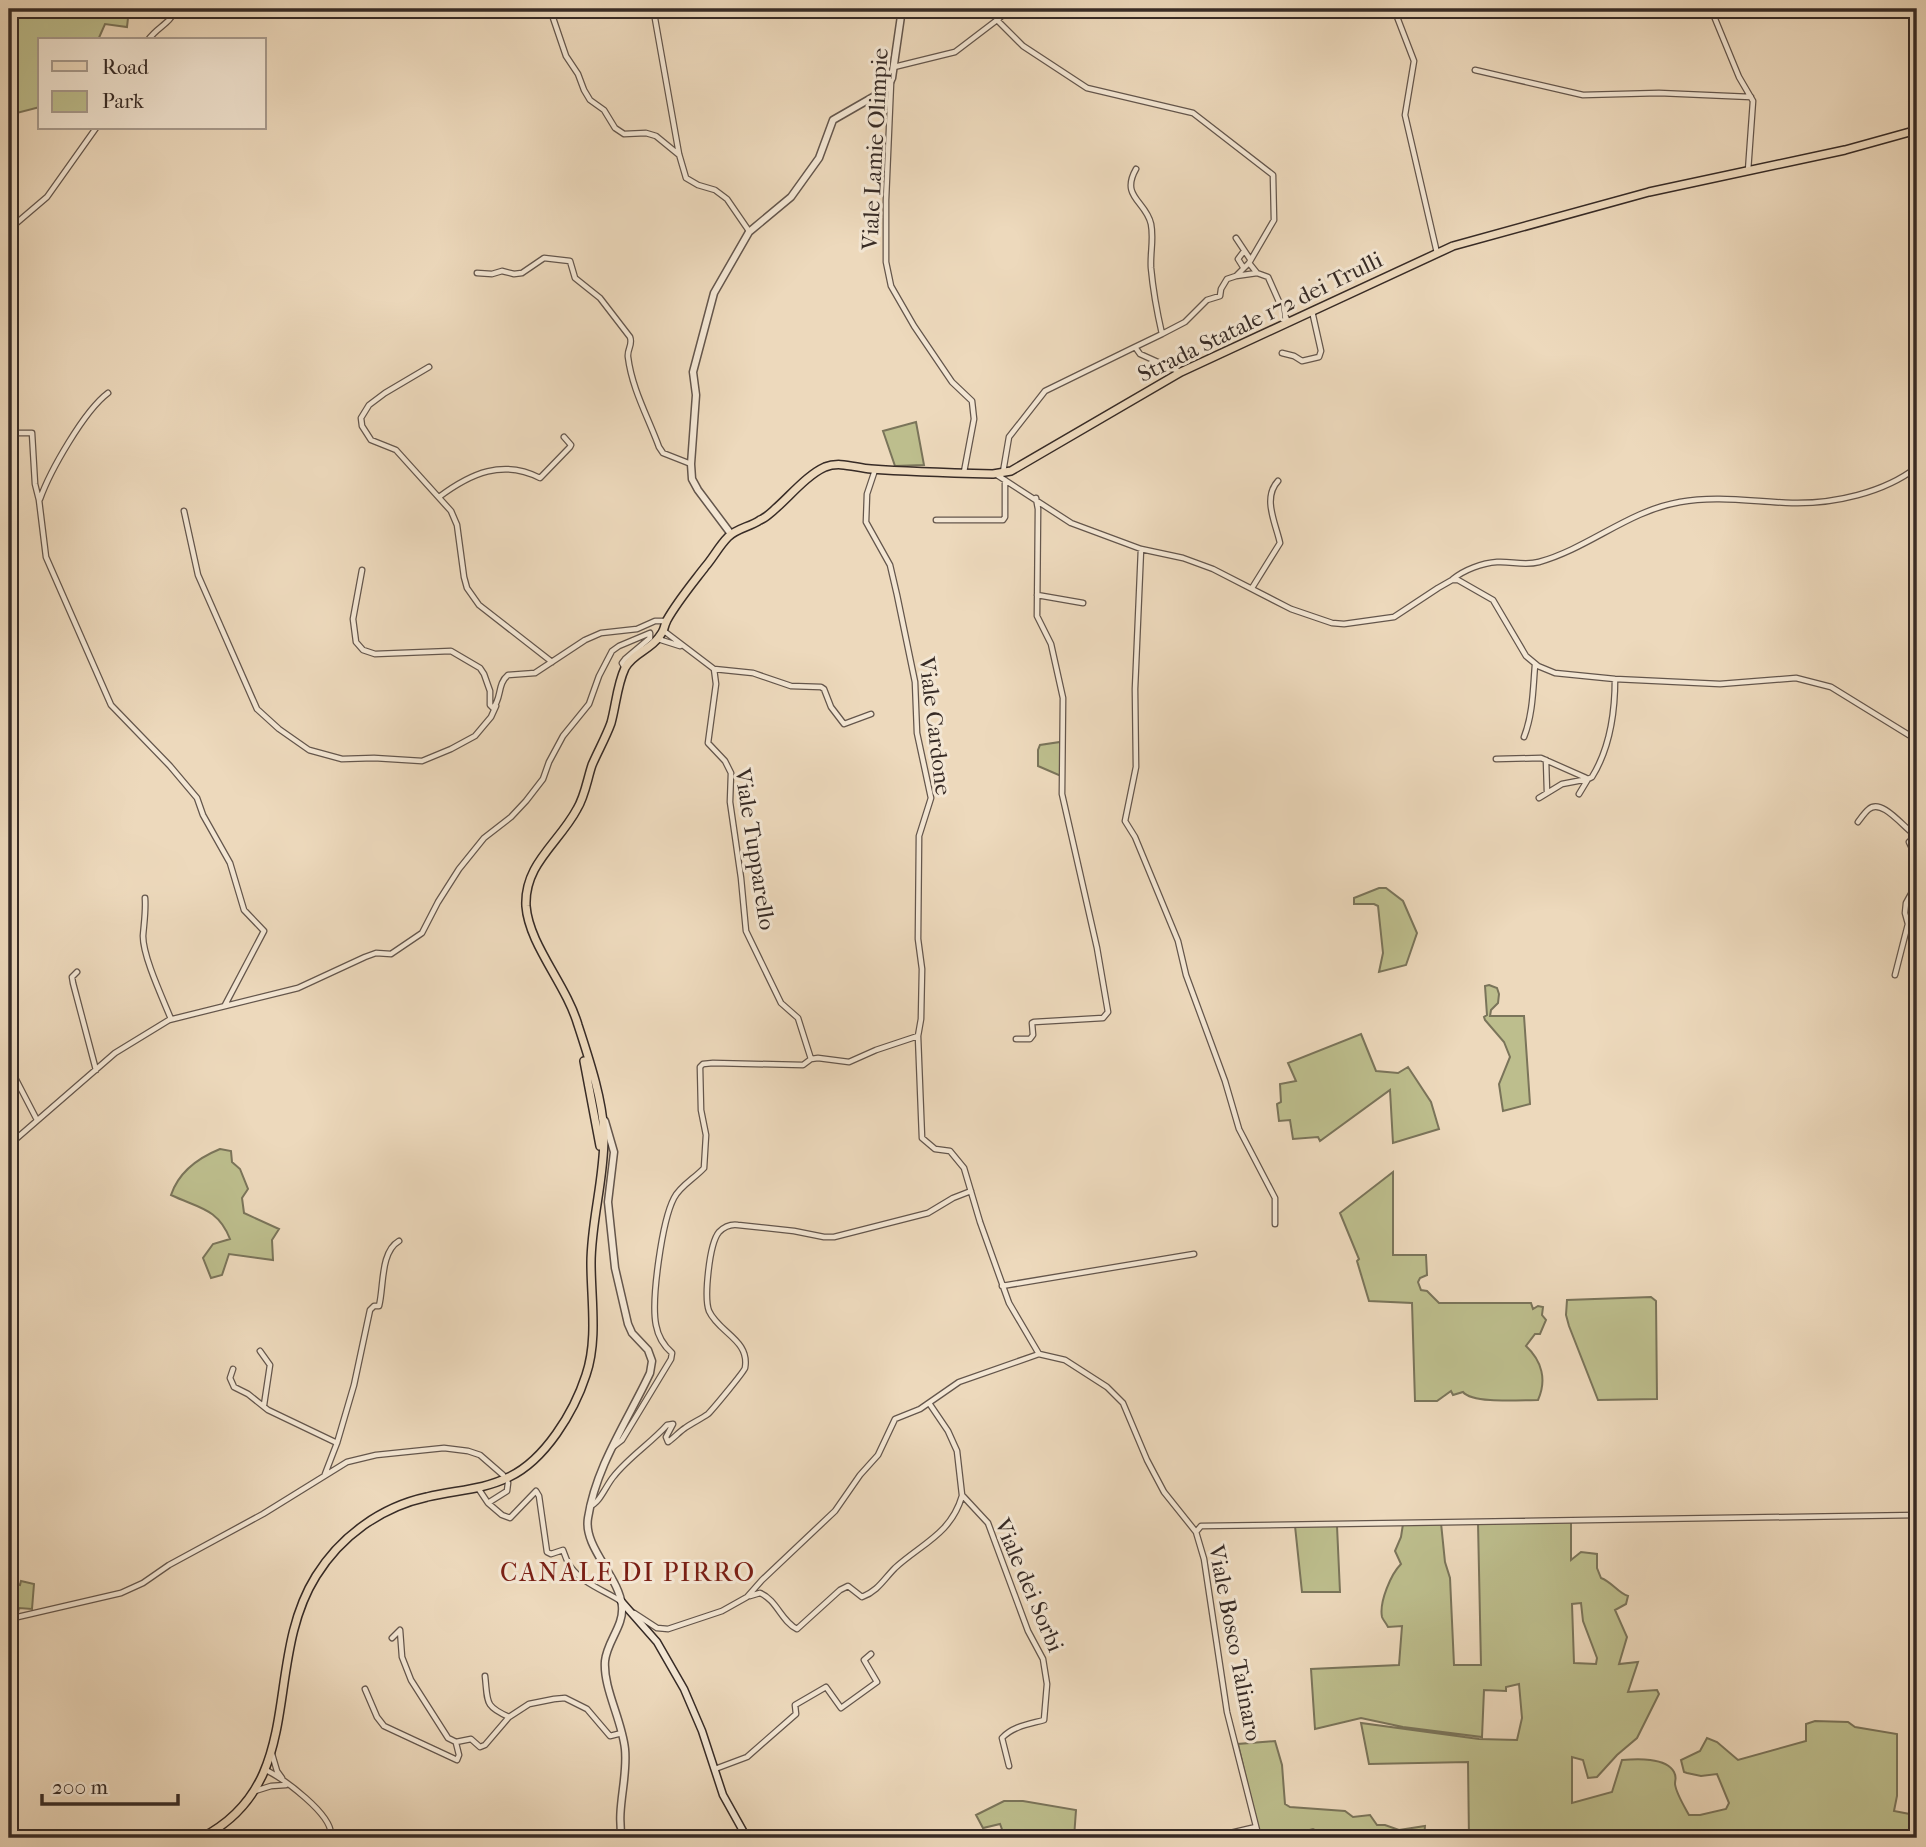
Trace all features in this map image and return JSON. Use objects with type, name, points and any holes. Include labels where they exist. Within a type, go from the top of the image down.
[{"type":"main road","name":"Strada Statale 172 dei Trulli","points":[[625,668],[640,652],[658,639],[667,621],[731,534],[760,521],[822,468],[839,464],[875,469],[1001,476],[1181,372],[1453,246],[1650,191],[1845,150],[1917,130]]},
{"type":"main road","points":[[201,1838],[233,1818],[256,1791],[266,1770],[272,1753],[295,1620],[305,1596],[328,1558],[341,1543],[381,1514],[429,1496],[478,1488],[507,1479],[534,1459],[568,1413],[584,1380],[592,1347],[592,1236],[606,1147],[601,1111],[569,997],[534,936],[526,908],[530,876],[537,862],[579,807],[593,762],[612,720],[625,668]]},
{"type":"main road","points":[[573,1009],[600,1146],[606,1147]]},
{"type":"street","points":[[149,38],[155,30],[171,20],[176,9]]},
{"type":"street","points":[[550,9],[566,56],[590,100],[604,110],[615,128],[624,134],[646,133],[656,136],[679,154]]},
{"type":"street","points":[[651,9],[654,13],[679,154],[686,178],[715,190],[727,199],[750,232]]},
{"type":"street","name":"Viale Lamie Olimpie","points":[[902,9],[891,83],[886,200],[888,274],[891,286],[914,326],[952,382],[972,401],[974,419],[964,473]]},
{"type":"street","points":[[894,67],[955,52],[1010,9]]},
{"type":"street","points":[[1394,9],[1414,61],[1405,115],[1437,254]]},
{"type":"street","points":[[1711,9],[1739,77],[1753,101],[1748,171]]},
{"type":"street","points":[[998,20],[1023,46],[1087,88],[1193,113],[1273,175],[1274,220],[1249,261],[1236,276]]},
{"type":"street","points":[[1475,70],[1583,94],[1659,93],[1751,97]]},
{"type":"street","points":[[731,534],[692,479],[696,395],[693,372],[714,293],[750,232],[791,197],[819,158],[832,120],[883,93],[891,83]]},
{"type":"street","points":[[13,226],[47,197],[95,130]]},
{"type":"street","points":[[1136,169],[1131,191],[1150,219],[1151,265],[1161,334]]},
{"type":"street","points":[[1236,238],[1257,274]]},
{"type":"street","points":[[1243,267],[1238,259],[1244,251]]},
{"type":"street","points":[[477,273],[522,273],[544,258],[570,261],[575,278],[600,299],[631,337],[627,355],[638,400],[659,447],[663,453],[691,464]]},
{"type":"street","points":[[936,520],[1003,520],[1005,517],[1001,476],[1009,437],[1045,391],[1185,322],[1207,300],[1220,296],[1220,289],[1227,279],[1257,274],[1268,277],[1288,323]]},
{"type":"street","points":[[1282,353],[1301,361],[1319,357],[1321,351],[1312,311]]},
{"type":"street","points":[[1135,347],[1140,354],[1181,372]]},
{"type":"street","points":[[429,367],[369,405],[361,418],[362,426],[371,440],[396,450],[456,518],[464,577],[467,588],[479,605],[552,662]]},
{"type":"street","points":[[39,500],[75,432],[94,403],[108,393]]},
{"type":"street","points":[[9,433],[32,433],[35,484],[46,557],[111,705],[170,766],[197,799],[230,863],[244,910],[264,931],[225,1005]]},
{"type":"street","points":[[439,497],[480,472],[521,470],[529,471],[540,478],[570,447],[564,437]]},
{"type":"street","points":[[1001,476],[1071,523],[1141,549],[1183,558],[1213,569],[1313,619],[1344,624],[1402,614],[1476,567],[1495,562],[1529,564],[1544,560],[1597,536],[1628,518],[1680,502],[1717,499],[1792,503],[1821,501],[1856,495],[1884,485],[1917,467]]},
{"type":"street","name":"Viale Cardone","points":[[875,469],[867,494],[866,522],[890,565],[897,595],[915,682],[917,733],[930,798],[919,835],[918,939],[922,969],[918,1036],[922,1138],[935,1149],[950,1151],[964,1168],[971,1191]]},
{"type":"street","points":[[1252,588],[1280,543],[1273,523],[1271,499],[1273,487],[1278,481]]},
{"type":"street","points":[[1016,1039],[1030,1039],[1034,1022],[1103,1018],[1108,1012],[1092,923],[1062,794],[1063,698],[1055,657],[1037,616],[1036,498]]},
{"type":"street","points":[[184,511],[198,575],[257,709],[309,750],[342,759],[422,761],[442,754],[475,736],[491,717],[501,682],[508,675],[535,673],[585,640],[601,634],[637,629],[655,621],[667,621]]},
{"type":"street","points":[[1141,549],[1135,689],[1136,767],[1125,821],[1135,837],[1178,941],[1186,975],[1225,1081],[1239,1129],[1275,1198],[1275,1223]]},
{"type":"street","points":[[362,570],[354,619],[356,642],[363,650],[375,654],[451,651],[480,668],[488,684],[490,705],[496,706]]},
{"type":"street","points":[[1452,580],[1463,581],[1493,600],[1527,656],[1535,664],[1555,673],[1720,684],[1796,678],[1821,683],[1859,703],[1917,740]]},
{"type":"street","points":[[1037,595],[1083,603]]},
{"type":"street","points":[[663,631],[714,670],[753,673],[790,686],[821,687],[844,724],[871,714]]},
{"type":"street","points":[[9,1145],[116,1052],[171,1019],[299,988],[376,953],[391,954],[422,933],[459,869],[484,838],[511,817],[543,779],[563,736],[589,704],[599,676],[612,652],[619,646],[650,634],[650,638],[622,663],[625,668]]},
{"type":"street","points":[[658,639],[687,648]]},
{"type":"street","points":[[1524,737],[1532,701],[1535,664]]},
{"type":"street","name":"Viale Tupparello","points":[[714,670],[716,684],[708,743],[725,761],[731,773],[730,802],[746,931],[781,1003],[798,1018],[811,1059]]},
{"type":"street","points":[[1579,794],[1595,773],[1608,736],[1614,713],[1615,679]]},
{"type":"street","points":[[1496,759],[1532,757],[1546,760],[1588,779]]},
{"type":"street","points":[[1546,760],[1547,792]]},
{"type":"street","points":[[1539,798],[1562,784],[1588,779]]},
{"type":"street","points":[[1858,822],[1869,808],[1881,807],[1916,835],[1909,842],[1917,859]]},
{"type":"street","points":[[1895,975],[1908,923],[1906,903],[1917,883]]},
{"type":"street","points":[[145,898],[143,938],[171,1019]]},
{"type":"street","points":[[1908,923],[1917,928]]},
{"type":"street","points":[[77,972],[72,977],[96,1070]]},
{"type":"street","points":[[613,1447],[622,1440],[671,1359],[672,1353],[656,1329],[654,1306],[664,1228],[672,1201],[704,1168],[706,1135],[701,1110],[699,1070],[703,1065],[803,1065],[811,1059],[849,1062],[918,1036]]},
{"type":"street","points":[[9,1066],[37,1120]]},
{"type":"street","points":[[606,1147],[614,1157],[608,1202],[615,1268],[628,1324],[632,1333],[648,1350],[652,1361],[650,1373],[594,1485],[587,1529],[621,1601],[622,1615],[605,1660],[626,1760],[620,1813],[622,1838]]},
{"type":"street","points":[[590,1506],[597,1503],[621,1467],[667,1424],[673,1424],[666,1437],[668,1442],[710,1412],[742,1375],[745,1366],[740,1343],[713,1318],[707,1303],[712,1247],[722,1230],[732,1224],[834,1237],[928,1213],[971,1191],[1009,1303],[1039,1354],[959,1382],[929,1403],[895,1419],[878,1455],[835,1511],[747,1597]]},
{"type":"street","points":[[324,1475],[337,1443],[362,1352],[370,1310],[379,1306],[387,1256],[390,1248],[400,1241]]},
{"type":"street","points":[[1002,1286],[1194,1254]]},
{"type":"street","points":[[260,1351],[270,1365],[264,1406]]},
{"type":"street","name":"Viale Bosco Talinaro","points":[[1039,1354],[1065,1360],[1107,1387],[1123,1403],[1164,1492],[1196,1532],[1204,1559],[1227,1712],[1259,1838]]},
{"type":"street","points":[[233,1369],[230,1378],[233,1387],[248,1394],[268,1410],[337,1443]]},
{"type":"street","points":[[634,1613],[657,1628],[668,1629],[722,1611],[760,1593],[797,1629],[839,1590],[848,1586],[862,1597],[884,1583],[893,1570],[931,1542],[957,1512],[962,1495],[957,1451],[948,1431],[929,1403]]},
{"type":"street","points":[[9,1619],[121,1593],[143,1583],[169,1565],[263,1514],[324,1475],[361,1458],[444,1448],[473,1452],[503,1475]]},
{"type":"street","points":[[488,1503],[507,1491],[508,1483]]},
{"type":"street","points":[[478,1488],[488,1503],[510,1518],[536,1491],[547,1552],[551,1554],[563,1550],[570,1567],[597,1589],[621,1601],[657,1642],[684,1689],[702,1731],[723,1795],[747,1838]]},
{"type":"street","name":"Viale dei Sorbi","points":[[962,1495],[988,1523],[1028,1631],[1043,1659],[1047,1684],[1044,1720],[1024,1725],[1002,1738],[1009,1766]]},
{"type":"street","points":[[1196,1532],[1201,1526],[1917,1515]]},
{"type":"street","points":[[392,1638],[400,1630],[402,1657],[411,1680],[448,1738],[456,1742],[471,1740],[480,1747],[485,1745],[509,1717],[529,1704],[565,1698],[594,1715],[610,1736],[622,1732]]},
{"type":"street","points":[[714,1769],[747,1757],[796,1714],[795,1706],[826,1687],[841,1708],[877,1682],[864,1660],[871,1654]]},
{"type":"street","points":[[485,1676],[488,1702],[492,1710],[509,1717]]},
{"type":"street","points":[[365,1689],[377,1717],[384,1726],[457,1760],[459,1755],[456,1742]]},
{"type":"street","points":[[272,1753],[277,1771],[287,1784]]},
{"type":"street","points":[[266,1770],[303,1795],[331,1827],[331,1835],[327,1838]]},
{"type":"street","points":[[256,1791],[287,1784]]},
{"type":"street","points":[[1209,1838],[1256,1827]]},
{"type":"green space","points":[[29,9],[43,17],[61,18],[83,9],[129,9],[127,27],[105,24],[99,38],[38,38],[38,108],[9,115],[9,10]]},
{"type":"green space","points":[[916,422],[924,465],[895,466],[883,431]]},
{"type":"green space","points":[[1060,742],[1061,776],[1038,766],[1040,745]]},
{"type":"green space","points":[[1386,888],[1403,901],[1417,933],[1406,965],[1379,972],[1383,953],[1378,906],[1354,904],[1354,898]]},
{"type":"green space","points":[[1485,986],[1497,988],[1499,994],[1498,1003],[1491,1010],[1490,1016],[1524,1016],[1530,1104],[1503,1111],[1499,1084],[1510,1057],[1504,1042],[1484,1017],[1487,1015]]},
{"type":"green space","points":[[1361,1034],[1376,1071],[1398,1073],[1408,1067],[1431,1102],[1439,1129],[1393,1143],[1390,1090],[1320,1141],[1318,1137],[1293,1139],[1290,1120],[1279,1121],[1277,1104],[1281,1102],[1280,1084],[1296,1081],[1288,1063]]},
{"type":"green space","points":[[220,1149],[231,1151],[232,1162],[240,1169],[248,1189],[242,1198],[244,1213],[279,1229],[272,1240],[273,1260],[229,1254],[222,1275],[211,1278],[203,1258],[213,1244],[230,1239],[220,1221],[213,1215],[171,1195],[190,1166]]},
{"type":"green space","points":[[1393,1172],[1393,1255],[1426,1255],[1427,1275],[1418,1282],[1421,1290],[1427,1291],[1439,1303],[1531,1303],[1533,1309],[1543,1307],[1542,1315],[1546,1320],[1540,1334],[1535,1334],[1526,1346],[1536,1358],[1541,1371],[1542,1385],[1538,1400],[1487,1400],[1468,1396],[1463,1392],[1453,1395],[1451,1391],[1437,1401],[1415,1401],[1412,1303],[1369,1301],[1357,1261],[1359,1259],[1340,1213]]},
{"type":"green space","points":[[1651,1297],[1656,1301],[1657,1399],[1598,1400],[1569,1326],[1566,1315],[1567,1300]]},
{"type":"green space","points":[[1571,1521],[1571,1560],[1581,1552],[1597,1554],[1597,1568],[1601,1578],[1628,1596],[1626,1604],[1615,1610],[1627,1637],[1619,1664],[1638,1662],[1628,1692],[1657,1690],[1659,1694],[1637,1738],[1597,1777],[1588,1778],[1583,1760],[1572,1757],[1572,1803],[1612,1792],[1622,1760],[1642,1759],[1658,1761],[1670,1767],[1674,1772],[1677,1791],[1689,1815],[1726,1809],[1729,1803],[1717,1774],[1701,1776],[1684,1772],[1681,1760],[1700,1751],[1707,1738],[1717,1742],[1738,1760],[1806,1741],[1806,1724],[1815,1721],[1848,1722],[1855,1727],[1897,1734],[1897,1796],[1894,1811],[1915,1815],[1917,1807],[1917,1838],[1469,1838],[1468,1762],[1369,1764],[1361,1723],[1479,1739],[1517,1740],[1522,1718],[1519,1684],[1506,1687],[1506,1691],[1484,1690],[1482,1737],[1403,1727],[1361,1718],[1315,1729],[1311,1669],[1399,1665],[1402,1626],[1388,1627],[1382,1617],[1382,1604],[1393,1574],[1401,1564],[1395,1551],[1403,1524],[1441,1523],[1445,1562],[1450,1578],[1454,1665],[1481,1665],[1478,1523]],"holes":[[[1581,1603],[1583,1621],[1597,1658],[1596,1664],[1574,1663],[1572,1604]]]},
{"type":"green space","points":[[1295,1526],[1337,1526],[1340,1592],[1302,1592]]},
{"type":"green space","points":[[21,1581],[34,1584],[32,1609],[19,1608],[18,1612],[9,1612],[9,1583],[20,1585]]},
{"type":"green space","points":[[1275,1741],[1282,1765],[1285,1804],[1290,1807],[1345,1811],[1353,1817],[1370,1815],[1377,1825],[1399,1830],[1425,1826],[1424,1838],[1331,1838],[1313,1829],[1260,1838],[1238,1744]]},
{"type":"green space","points":[[1004,1801],[1023,1801],[1076,1810],[1074,1838],[1022,1838],[1022,1831],[1003,1832],[1000,1824],[983,1828],[976,1815]]},
{"type":"district","name":"CANALE DI PIRRO","points":[[628,1572]]}]
